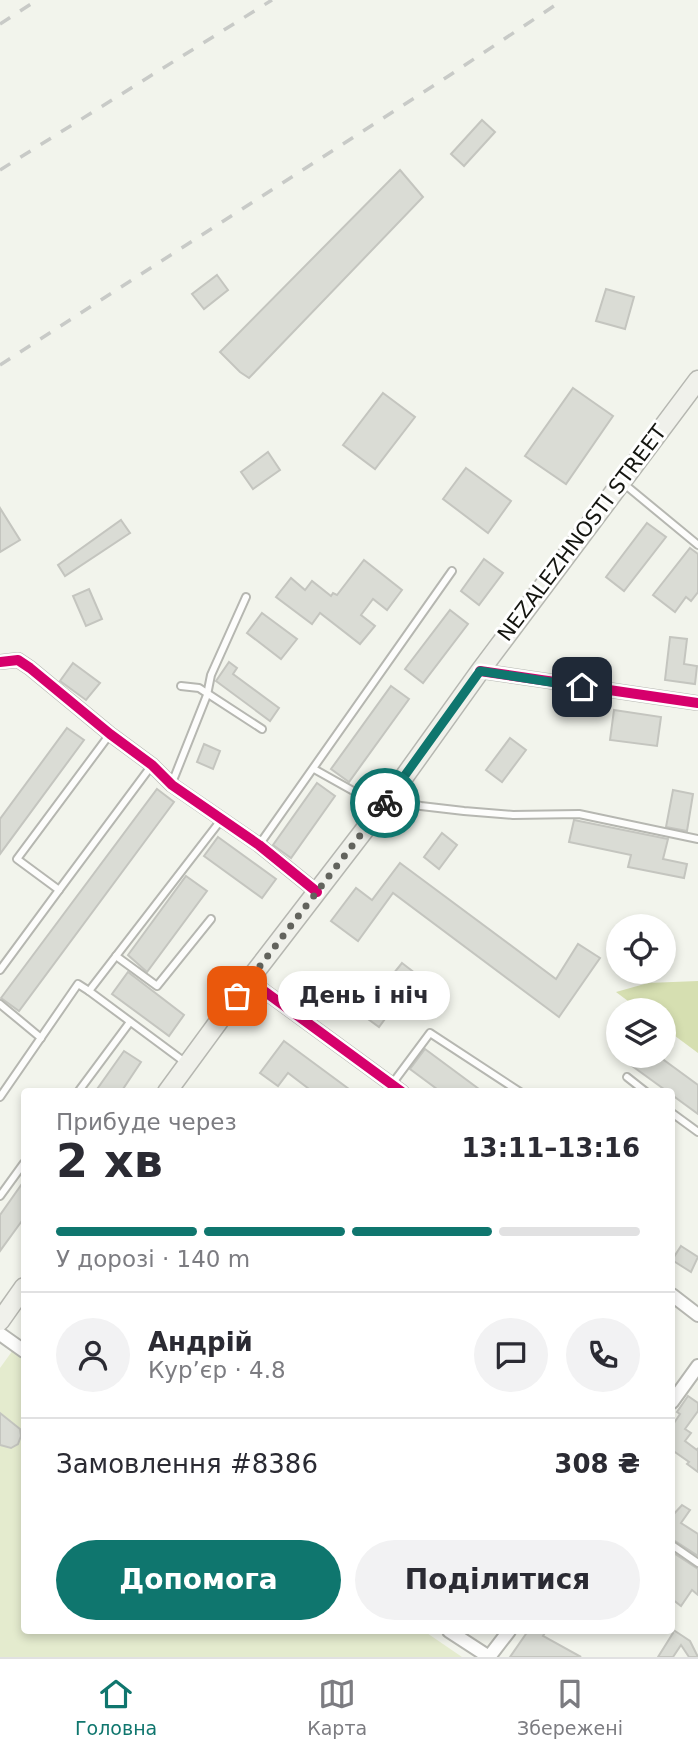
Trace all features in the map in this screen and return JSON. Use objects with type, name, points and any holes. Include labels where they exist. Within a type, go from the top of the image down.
[{"type":"main road","name":"NEZALEZHNOSTI STREET","points":[[170,1088],[698,380]]},
{"type":"main road","points":[[0,1321],[21,1291]]},
{"type":"street","points":[[0,662],[18,660],[152,765],[172,785],[259,845],[317,892]]},
{"type":"street","points":[[480,671],[698,703]]},
{"type":"street","points":[[249,980],[397,1088]]},
{"type":"street","points":[[675,1297],[698,1315]]},
{"type":"street","points":[[0,1334],[21,1349]]},
{"type":"street","points":[[675,1398],[698,1366]]},
{"type":"street","points":[[454,1634],[489,1657],[507,1634]]},
{"type":"lane","points":[[621,482],[698,545]]},
{"type":"lane","points":[[259,845],[452,571]]},
{"type":"lane","points":[[172,785],[207,695],[211,675],[246,597]]},
{"type":"lane","points":[[181,686],[200,688],[262,729]]},
{"type":"lane","points":[[59,890],[17,859],[110,734]]},
{"type":"lane","points":[[0,970],[152,765]]},
{"type":"lane","points":[[314,769],[385,802],[525,815],[579,814],[698,839]]},
{"type":"lane","points":[[89,991],[221,820]]},
{"type":"lane","points":[[116,956],[157,986],[211,919]]},
{"type":"lane","points":[[0,1097],[78,984],[187,1064]]},
{"type":"lane","points":[[299,1016],[311,997]]},
{"type":"lane","points":[[0,1004],[41,1038]]},
{"type":"lane","points":[[81,1088],[130,1022]]},
{"type":"lane","points":[[397,1088],[430,1033],[514,1088]]},
{"type":"lane","points":[[627,1077],[641,1088]]},
{"type":"lane","points":[[675,1115],[698,1132]]},
{"type":"lane","points":[[0,1196],[21,1167]]},
{"type":"lane","points":[[675,1547],[698,1563]]},
{"type":"green space","points":[[698,981],[698,1053],[676,1037],[676,998],[624,998],[616,992],[644,984],[676,984],[676,982]]},
{"type":"green space","points":[[13,1350],[21,1356],[21,1634],[428,1634],[462,1657],[0,1657],[0,1368]]},
{"type":"building","points":[[482,120],[495,132],[464,166],[451,154]]},
{"type":"building","points":[[400,170],[423,197],[249,378],[240,372],[220,352]]},
{"type":"building","points":[[217,275],[228,290],[204,309],[192,294]]},
{"type":"building","points":[[606,289],[634,297],[625,329],[596,321]]},
{"type":"building","points":[[573,388],[613,416],[566,484],[525,456]]},
{"type":"building","points":[[383,393],[415,417],[375,469],[343,445]]},
{"type":"building","points":[[268,452],[280,470],[253,489],[241,472]]},
{"type":"building","points":[[466,468],[511,501],[488,533],[443,499]]},
{"type":"building","points":[[0,508],[20,540],[0,552]]},
{"type":"building","points":[[121,520],[130,533],[65,576],[58,565]]},
{"type":"building","points":[[647,523],[666,537],[624,591],[606,577]]},
{"type":"building","points":[[690,548],[698,554],[698,592],[691,601],[686,597],[675,612],[653,595]]},
{"type":"building","points":[[484,559],[503,573],[479,605],[461,591]]},
{"type":"building","points":[[364,560],[402,590],[387,610],[373,599],[361,615],[375,626],[360,644],[320,613],[312,624],[276,597],[291,578],[305,590],[312,581],[331,596],[333,593],[337,595]]},
{"type":"building","points":[[89,589],[102,619],[86,626],[73,596]]},
{"type":"building","points":[[450,610],[468,624],[423,683],[405,669]]},
{"type":"building","points":[[262,613],[297,639],[281,659],[247,633]]},
{"type":"building","points":[[670,637],[687,639],[684,664],[697,666],[695,684],[665,680]]},
{"type":"building","points":[[229,662],[237,668],[233,674],[279,708],[270,721],[216,681]]},
{"type":"building","points":[[73,663],[100,683],[86,700],[60,681]]},
{"type":"building","points":[[391,686],[409,699],[349,782],[331,769]]},
{"type":"building","points":[[614,710],[661,717],[657,746],[610,740]]},
{"type":"building","points":[[67,728],[84,740],[0,854],[0,819]]},
{"type":"building","points":[[510,738],[526,750],[502,782],[486,770]]},
{"type":"building","points":[[204,744],[220,751],[213,769],[197,762]]},
{"type":"building","points":[[317,783],[335,796],[291,858],[273,845]]},
{"type":"building","points":[[157,789],[174,802],[19,1011],[1,998]]},
{"type":"building","points":[[673,790],[693,794],[687,831],[666,827]]},
{"type":"building","points":[[574,820],[668,839],[663,859],[687,864],[684,878],[628,867],[631,855],[569,842]]},
{"type":"building","points":[[442,833],[457,845],[439,869],[424,857]]},
{"type":"building","points":[[218,837],[276,879],[262,898],[204,856]]},
{"type":"building","points":[[400,863],[556,979],[578,944],[600,958],[559,1017],[393,893],[358,941],[331,921],[356,888],[372,900]]},
{"type":"building","points":[[186,876],[207,891],[147,972],[128,955]]},
{"type":"building","points":[[402,963],[429,984],[432,981],[443,988],[424,1016],[399,1000],[379,1027],[368,1019],[383,998],[377,994]]},
{"type":"building","points":[[128,972],[184,1015],[169,1036],[112,994]]},
{"type":"building","points":[[284,1041],[348,1088],[308,1088],[288,1073],[278,1086],[260,1073]]},
{"type":"building","points":[[425,1049],[478,1088],[436,1088],[410,1069]]},
{"type":"building","points":[[124,1051],[141,1062],[124,1088],[98,1088]]},
{"type":"building","points":[[635,1068],[675,1068],[698,1085],[698,1114],[675,1097],[675,1088],[662,1088]]},
{"type":"building","points":[[21,1185],[21,1222],[0,1251],[0,1215]]},
{"type":"building","points":[[681,1246],[698,1257],[691,1272],[675,1262],[675,1255]]},
{"type":"building","points":[[688,1396],[698,1403],[698,1411],[685,1429],[691,1433],[685,1441],[697,1450],[698,1448],[698,1472],[675,1452],[675,1422],[680,1414],[677,1412]]},
{"type":"building","points":[[0,1413],[20,1429],[18,1444],[11,1448],[0,1445]]},
{"type":"building","points":[[682,1505],[690,1510],[681,1523],[698,1534],[698,1556],[675,1541],[675,1513]]},
{"type":"building","points":[[675,1554],[698,1569],[698,1595],[692,1590],[681,1606],[675,1601]]},
{"type":"building","points":[[675,1631],[690,1641],[698,1657],[689,1657],[681,1645],[673,1657],[658,1657]]},
{"type":"building","points":[[526,1634],[544,1634],[543,1636],[581,1657],[510,1657]]},
{"type":"railway","points":[[0,24],[37,0]]},
{"type":"railway","points":[[0,170],[272,0]]},
{"type":"railway","points":[[0,365],[563,0]]},
{"type":"cycle path","points":[[0,662],[18,660],[30,668],[152,765],[172,785],[259,845],[317,892]]},
{"type":"cycle path","points":[[480,671],[698,703]]},
{"type":"cycle path","points":[[249,980],[397,1088]]},
{"type":"way so far","points":[[237,996],[385,803]]},
{"type":"place","name":"День і ніч","points":[[237,996]]},
{"type":"route","points":[[385,803],[480,671],[582,687]]}]
